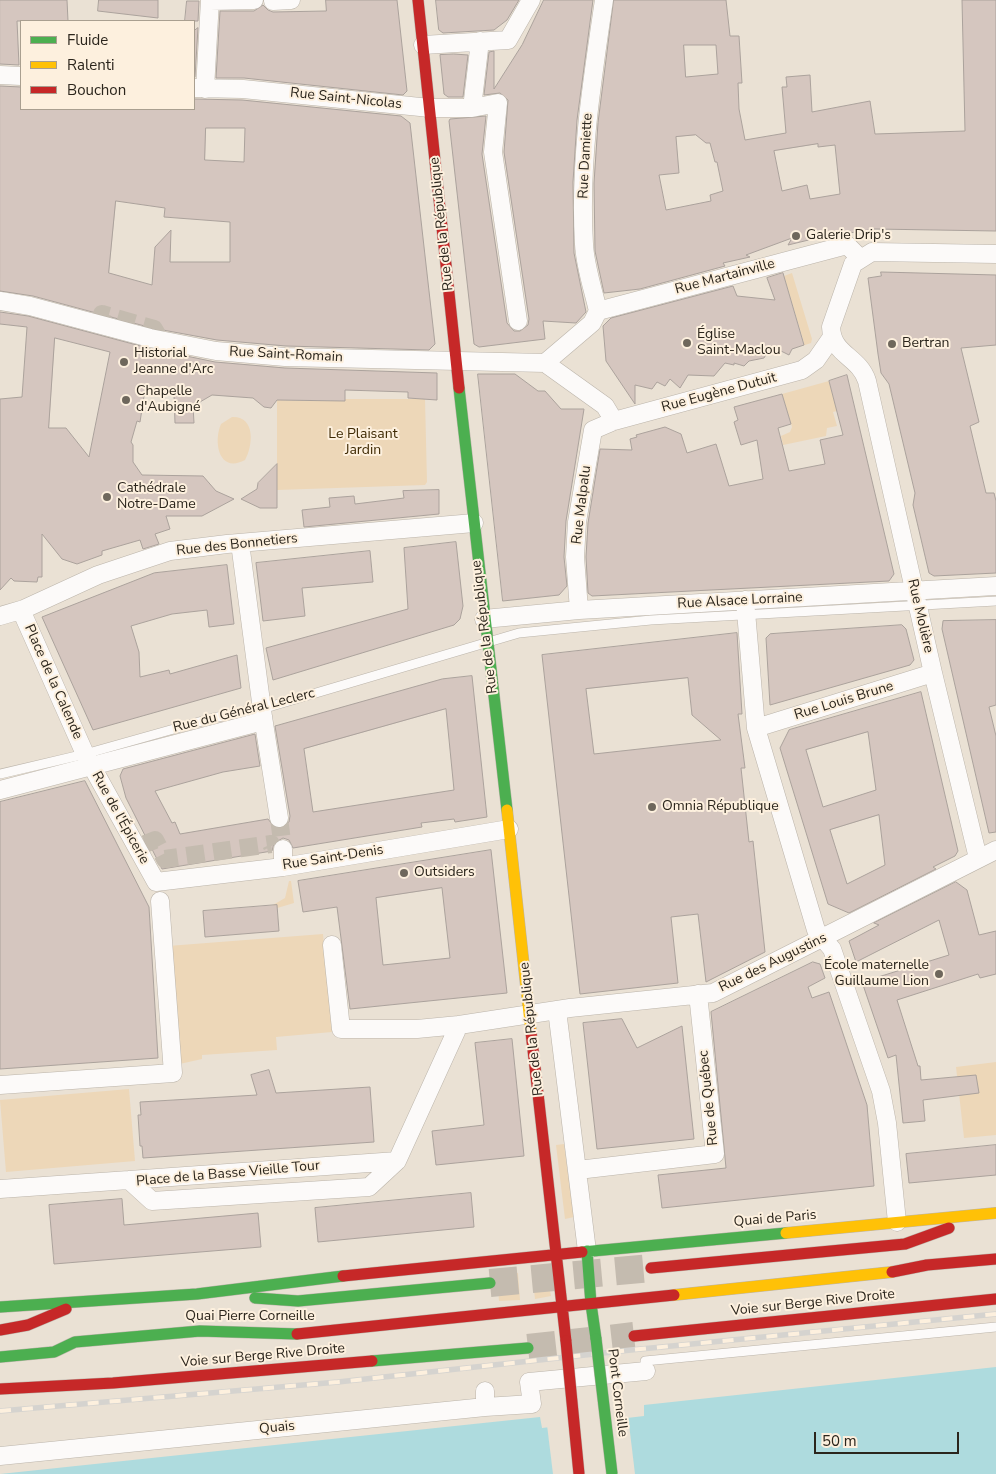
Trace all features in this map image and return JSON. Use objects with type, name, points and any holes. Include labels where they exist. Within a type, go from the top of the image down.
[{"type":"main road","name":"Rue de la République","points":[[418,0],[484,619],[531,1015],[532,1043],[564,1319],[579,1474]]},
{"type":"main road","name":"Quai de Paris","points":[[556,1253],[991,1214]]},
{"type":"main road","points":[[651,1268],[905,1244],[991,1214]]},
{"type":"main road","name":"Pont Corneille","points":[[587,1251],[592,1310],[612,1474]]},
{"type":"main road","name":"Quai Pierre Corneille","points":[[0,1307],[196,1294],[294,1281],[556,1253]]},
{"type":"main road","points":[[592,1310],[904,1271],[927,1265],[996,1258]]},
{"type":"main road","points":[[884,1260],[902,1260],[927,1265]]},
{"type":"main road","points":[[196,1294],[298,1301],[490,1283]]},
{"type":"main road","name":"Voie sur Berge Rive Droite","points":[[634,1336],[996,1299]]},
{"type":"main road","points":[[0,1331],[28,1325],[83,1301]]},
{"type":"main road","name":"Quai Pierre Corneille","points":[[0,1356],[54,1352],[74,1342],[200,1331],[302,1334],[562,1307],[592,1310]]},
{"type":"main road","points":[[200,1331],[254,1321]]},
{"type":"main road","points":[[0,1331],[39,1336]]},
{"type":"main road","points":[[58,1337],[74,1342]]},
{"type":"main road","name":"Voie sur Berge Rive Droite","points":[[0,1389],[122,1382],[528,1348]]},
{"type":"street","points":[[199,88],[210,0],[254,0]]},
{"type":"street","points":[[273,1],[291,0]]},
{"type":"street","points":[[423,45],[508,40],[530,0]]},
{"type":"street","name":"Rue Damiette","points":[[595,317],[584,246],[584,184],[588,113],[604,0]]},
{"type":"street","points":[[472,108],[480,41]]},
{"type":"street","points":[[0,75],[20,76]]},
{"type":"street","name":"Rue Saint-Nicolas","points":[[199,88],[244,89],[430,108],[472,108],[498,103],[493,152],[518,320]]},
{"type":"street","name":"Rue Martainville","points":[[595,317],[848,245],[856,261]]},
{"type":"street","points":[[832,338],[831,326],[833,317],[856,261],[872,252],[996,254]]},
{"type":"street","name":"Rue Saint-Romain","points":[[0,301],[30,306],[150,338],[216,351],[285,357],[544,363]]},
{"type":"street","points":[[595,317],[544,363],[605,406],[614,421]]},
{"type":"street","name":"Rue Molière","points":[[832,338],[838,348],[854,360],[864,372],[932,673],[978,858]]},
{"type":"street","name":"Rue Eugène Dutuit","points":[[593,430],[614,421],[802,370],[816,360],[832,338]]},
{"type":"street","name":"Rue Malpalu","points":[[579,610],[576,557],[577,522],[593,430]]},
{"type":"street","name":"Rue des Bonnetiers","points":[[11,613],[98,575],[170,551],[240,543],[474,523]]},
{"type":"street","points":[[240,543],[262,714],[279,818]]},
{"type":"street","name":"Rue Alsace Lorraine","points":[[484,619],[579,610],[746,607],[916,598],[996,586]]},
{"type":"street","points":[[746,607],[756,728],[816,930],[824,938],[835,957],[881,1091],[887,1123],[897,1222]]},
{"type":"street","name":"Place de la Calende","points":[[11,613],[88,760]]},
{"type":"street","name":"Rue Louis Brune","points":[[756,728],[932,673]]},
{"type":"street","name":"Rue du Général Leclerc","points":[[0,790],[88,760],[262,714]]},
{"type":"street","name":"Rue de l'Épicerie","points":[[88,760],[156,882]]},
{"type":"street","name":"Rue Saint-Denis","points":[[156,882],[283,858],[509,829]]},
{"type":"street","name":"Rue des Augustins","points":[[332,945],[341,1029],[457,1029],[557,1010],[712,993],[996,850]]},
{"type":"street","points":[[0,1085],[173,1073],[160,901]]},
{"type":"street","name":"Rue de Québec","points":[[578,1170],[715,1154],[698,994]]},
{"type":"street","name":"Rue de la République","points":[[557,1010],[587,1251]]},
{"type":"street","name":"Place de la Basse Vieille Tour","points":[[129,1180],[152,1201],[369,1187],[397,1161],[457,1029]]},
{"type":"street","name":"Place de la Basse Vieille Tour","points":[[129,1180],[397,1161]]},
{"type":"street","points":[[0,1189],[129,1180]]},
{"type":"street","name":"Quais","points":[[0,1456],[485,1399],[532,1404],[529,1382],[646,1371]]},
{"type":"lane","name":"Rue Alsace Lorraine","points":[[916,598],[996,601]]},
{"type":"lane","name":"Rue Alsace Lorraine","points":[[487,642],[519,634],[652,620],[746,607]]},
{"type":"lane","name":"Rue du Général Leclerc","points":[[262,714],[487,642]]},
{"type":"lane","name":"Rue du Général Leclerc","points":[[0,774],[88,760]]},
{"type":"lane","points":[[646,1371],[645,1361],[996,1327]]},
{"type":"green space","points":[[792,273],[812,339],[811,343],[802,346],[804,343],[784,276]]},
{"type":"green space","points":[[829,381],[837,411],[833,412],[837,426],[827,428],[826,436],[783,445],[781,436],[790,432],[792,427],[782,394]]},
{"type":"green space","name":"Le Plaisant Jardin","points":[[345,399],[425,399],[427,482],[425,485],[277,490],[277,400],[341,401]]},
{"type":"green space","points":[[232,417],[245,421],[251,433],[250,447],[245,460],[236,463],[229,463],[224,460],[218,447],[221,424]]},
{"type":"green space","points":[[289,881],[291,881],[294,903],[274,909],[273,905],[285,898]]},
{"type":"green space","points":[[323,934],[332,1032],[276,1037],[277,1050],[202,1055],[202,1059],[175,1065],[168,946]]},
{"type":"green space","points":[[996,1062],[996,1135],[964,1138],[956,1067]]},
{"type":"green space","points":[[129,1089],[135,1161],[6,1172],[0,1100]]},
{"type":"green space","points":[[564,1144],[574,1217],[565,1219],[556,1145]]},
{"type":"green space","points":[[546,1270],[551,1296],[535,1299],[532,1272]]},
{"type":"green space","points":[[518,1273],[520,1300],[499,1301],[497,1275]]},
{"type":"water","points":[[996,1367],[996,1474],[0,1474],[540,1417],[542,1428],[644,1416],[644,1405]]},
{"type":"pier","points":[[628,1416],[635,1474],[553,1474],[547,1425]]},
{"type":"building","points":[[0,0],[67,0],[68,20],[17,21],[19,65],[0,64]]},
{"type":"building","points":[[99,0],[158,0],[158,18],[98,11]]},
{"type":"building","points":[[326,0],[397,0],[407,91],[403,95],[244,78],[216,78],[220,11],[254,11],[263,5],[273,12],[326,11]]},
{"type":"building","points":[[436,0],[519,0],[507,20],[494,30],[443,33],[439,30]]},
{"type":"building","points":[[544,0],[593,0],[577,120],[573,182],[574,253],[586,312],[576,323],[543,321],[545,339],[479,347],[474,344],[449,121],[450,119],[486,116],[482,154],[507,323],[514,331],[520,331],[528,325],[529,319],[504,152],[508,100],[500,93],[484,95],[489,52],[494,51],[494,89],[522,45]]},
{"type":"building","points":[[614,0],[726,0],[730,36],[739,36],[742,83],[738,83],[739,109],[745,140],[786,133],[782,87],[787,87],[786,77],[810,75],[812,112],[870,101],[875,134],[965,131],[962,0],[996,0],[996,231],[875,229],[817,238],[788,245],[792,238],[746,255],[750,257],[723,263],[725,266],[640,289],[604,293],[595,251],[594,183],[598,123]],"holes":[[[684,45],[716,45],[718,74],[686,77]],[[696,135],[706,143],[710,143],[715,162],[717,162],[723,191],[710,195],[711,201],[666,210],[659,175],[679,173],[676,137]],[[818,144],[818,147],[835,145],[840,194],[810,199],[807,185],[782,191],[774,151]]]},
{"type":"building","points":[[187,1],[199,1],[198,21],[185,20]]},
{"type":"building","points":[[198,28],[195,77],[195,30]]},
{"type":"building","points":[[440,55],[468,55],[463,97],[448,97],[444,94]]},
{"type":"building","points":[[0,86],[20,87],[20,110],[195,110],[195,99],[242,100],[401,116],[410,123],[435,344],[429,350],[286,346],[217,340],[152,328],[33,296],[0,291]],"holes":[[[206,128],[245,128],[244,162],[205,160]],[[116,201],[165,208],[164,217],[230,222],[230,262],[170,262],[171,230],[155,247],[152,285],[109,273]]]},
{"type":"building","points":[[881,272],[996,275],[996,345],[961,348],[979,422],[970,426],[986,493],[994,493],[996,501],[996,573],[934,576],[929,573],[913,505],[915,493],[889,384],[881,373],[868,278],[881,276]]},
{"type":"building","name":"Église Saint-Maclou","points":[[783,273],[804,345],[792,349],[789,355],[771,346],[764,358],[749,361],[744,366],[725,363],[714,376],[688,375],[680,388],[670,379],[665,386],[657,382],[652,389],[635,385],[635,404],[606,361],[603,326],[611,318],[733,286],[737,296],[775,300],[767,278]]},
{"type":"building","points":[[0,312],[28,316],[148,348],[215,362],[285,368],[437,373],[437,400],[408,398],[408,392],[345,390],[345,401],[277,400],[271,408],[264,407],[253,398],[212,395],[193,406],[194,423],[175,423],[174,395],[145,390],[140,422],[137,421],[131,442],[133,445],[133,462],[142,475],[203,476],[216,491],[234,499],[202,516],[166,516],[170,529],[155,534],[159,544],[143,549],[140,540],[102,551],[102,555],[77,564],[62,559],[42,534],[42,577],[38,577],[37,582],[14,581],[11,578],[0,590],[0,399],[22,397],[27,327],[0,324]],"holes":[[[55,338],[110,352],[89,457],[66,428],[49,428]]]},
{"type":"building","points":[[478,374],[515,374],[538,391],[545,391],[561,409],[584,409],[566,521],[564,557],[567,586],[559,595],[503,601]]},
{"type":"building","points":[[847,375],[894,574],[889,581],[592,596],[588,593],[586,557],[588,523],[600,449],[632,450],[630,439],[637,437],[636,435],[665,427],[681,434],[687,453],[716,444],[729,486],[763,479],[757,440],[741,445],[734,422],[738,420],[734,407],[782,394],[791,424],[778,428],[789,471],[825,464],[820,440],[843,435],[829,381]]},
{"type":"building","points":[[277,464],[277,508],[260,508],[241,499],[257,489],[258,483]]},
{"type":"building","points":[[439,490],[439,514],[304,527],[302,510],[330,507],[329,498],[354,496],[355,504],[404,498],[403,491]]},
{"type":"building","points":[[456,542],[463,606],[460,619],[454,625],[273,680],[266,648],[408,609],[404,548]]},
{"type":"building","points":[[370,551],[373,582],[302,588],[305,616],[263,621],[256,563]]},
{"type":"building","points":[[227,565],[234,624],[209,627],[207,610],[172,614],[131,626],[139,652],[140,677],[169,670],[170,674],[237,655],[241,688],[93,730],[42,617],[154,573]]},
{"type":"building","points":[[996,620],[996,705],[989,707],[996,736],[996,832],[989,833],[942,629],[943,621]]},
{"type":"building","points":[[902,625],[906,629],[914,660],[910,665],[770,705],[766,638],[770,634]]},
{"type":"building","points":[[737,633],[742,714],[738,714],[745,768],[741,768],[749,842],[753,841],[765,952],[706,982],[698,914],[671,917],[678,983],[580,994],[542,655]],"holes":[[[688,678],[692,715],[721,740],[594,754],[586,689]]]},
{"type":"building","points":[[472,676],[487,817],[455,822],[454,819],[421,823],[422,827],[293,848],[289,840],[283,838],[274,843],[272,851],[162,869],[126,798],[120,776],[123,769],[255,734],[260,766],[223,772],[155,791],[172,823],[175,822],[180,834],[268,819],[275,828],[281,828],[289,822],[290,816],[275,726],[442,679]],"holes":[[[446,709],[454,790],[313,812],[304,749]]]},
{"type":"building","points":[[921,692],[958,851],[955,856],[933,867],[936,869],[849,913],[828,904],[780,748],[789,730]],"holes":[[[868,732],[876,790],[823,807],[806,750]],[[879,815],[885,865],[847,884],[830,830]]]},
{"type":"building","points":[[85,781],[149,907],[158,1058],[0,1069],[0,802]]},
{"type":"building","points":[[491,850],[507,993],[350,1009],[337,907],[303,912],[298,881]],"holes":[[[442,888],[450,958],[383,965],[376,898]]]},
{"type":"building","points":[[956,882],[967,890],[979,935],[996,931],[996,974],[980,978],[978,974],[897,1000],[918,1066],[920,1066],[921,1080],[976,1075],[979,1093],[923,1100],[925,1121],[903,1123],[896,1055],[888,1058],[862,982],[949,955],[939,920],[856,962],[849,941],[879,925],[874,923]]},
{"type":"building","points":[[277,905],[279,931],[205,937],[203,911]]},
{"type":"building","points":[[813,962],[820,964],[825,978],[808,987],[812,998],[829,992],[867,1105],[874,1186],[662,1208],[658,1175],[726,1168],[711,1012]]},
{"type":"building","points":[[622,1019],[637,1048],[682,1026],[694,1139],[597,1149],[583,1023]]},
{"type":"building","points":[[512,1039],[524,1156],[436,1165],[432,1131],[484,1125],[475,1043]]},
{"type":"building","points":[[269,1070],[276,1093],[370,1087],[374,1142],[143,1158],[142,1146],[140,1146],[138,1115],[141,1115],[140,1102],[257,1095],[251,1075]]},
{"type":"building","points":[[996,1145],[996,1175],[909,1183],[906,1154]]},
{"type":"building","points":[[471,1193],[474,1227],[318,1242],[315,1208]]},
{"type":"building","points":[[122,1199],[124,1225],[258,1213],[261,1247],[54,1264],[49,1205]]},
{"type":"tunnel","points":[[100,325],[102,314],[154,329],[160,340]]},
{"type":"tunnel","points":[[279,818],[283,849]]},
{"type":"tunnel","points":[[145,844],[155,840],[165,859],[271,844],[272,846]]},
{"type":"tunnel","points":[[490,1283],[651,1268]]},
{"type":"tunnel","points":[[528,1348],[634,1336]]},
{"type":"railway","points":[[0,1411],[338,1382],[631,1350],[996,1314]]},
{"type":"traffic: fast","points":[[459,388],[507,810]]},
{"type":"traffic: fast","points":[[582,1252],[786,1233]]},
{"type":"traffic: fast","points":[[587,1251],[591,1304]]},
{"type":"traffic: fast","points":[[0,1307],[197,1294],[343,1276]]},
{"type":"traffic: fast","points":[[255,1298],[298,1301],[490,1283]]},
{"type":"traffic: fast","points":[[591,1304],[596,1339]]},
{"type":"traffic: fast","points":[[0,1357],[54,1352],[75,1342],[200,1331],[297,1334]]},
{"type":"traffic: fast","points":[[596,1339],[612,1474]]},
{"type":"traffic: fast","points":[[372,1361],[528,1348]]},
{"type":"traffic: slow","points":[[507,810],[531,1032]]},
{"type":"traffic: slow","points":[[786,1233],[996,1213]]},
{"type":"traffic: slow","points":[[674,1295],[892,1272]]},
{"type":"traffic: jam","points":[[418,0],[459,388]]},
{"type":"traffic: jam","points":[[531,1032],[566,1341]]},
{"type":"traffic: jam","points":[[651,1268],[905,1244],[949,1228]]},
{"type":"traffic: jam","points":[[343,1276],[582,1252]]},
{"type":"traffic: jam","points":[[892,1272],[927,1265],[996,1259]]},
{"type":"traffic: jam","points":[[297,1334],[674,1295]]},
{"type":"traffic: jam","points":[[634,1336],[996,1299]]},
{"type":"traffic: jam","points":[[0,1330],[28,1325],[66,1309]]},
{"type":"traffic: jam","points":[[566,1341],[579,1474]]},
{"type":"traffic: jam","points":[[0,1389],[113,1383],[372,1361]]},
{"type":"place","name":"Galerie Drip's","points":[[796,236]]},
{"type":"place","name":"Église Saint-Maclou","points":[[687,343]]},
{"type":"place","name":"Bertran","points":[[892,344]]},
{"type":"place","name":"Historial Jeanne d'Arc","points":[[124,362]]},
{"type":"place","name":"Chapelle d'Aubigné","points":[[126,400]]},
{"type":"place","name":"Cathédrale Notre-Dame","points":[[107,497]]},
{"type":"place","name":"Omnia République","points":[[652,807]]},
{"type":"place","name":"Outsiders","points":[[404,873]]},
{"type":"place","name":"École maternelle Guillaume Lion","points":[[939,974]]}]
